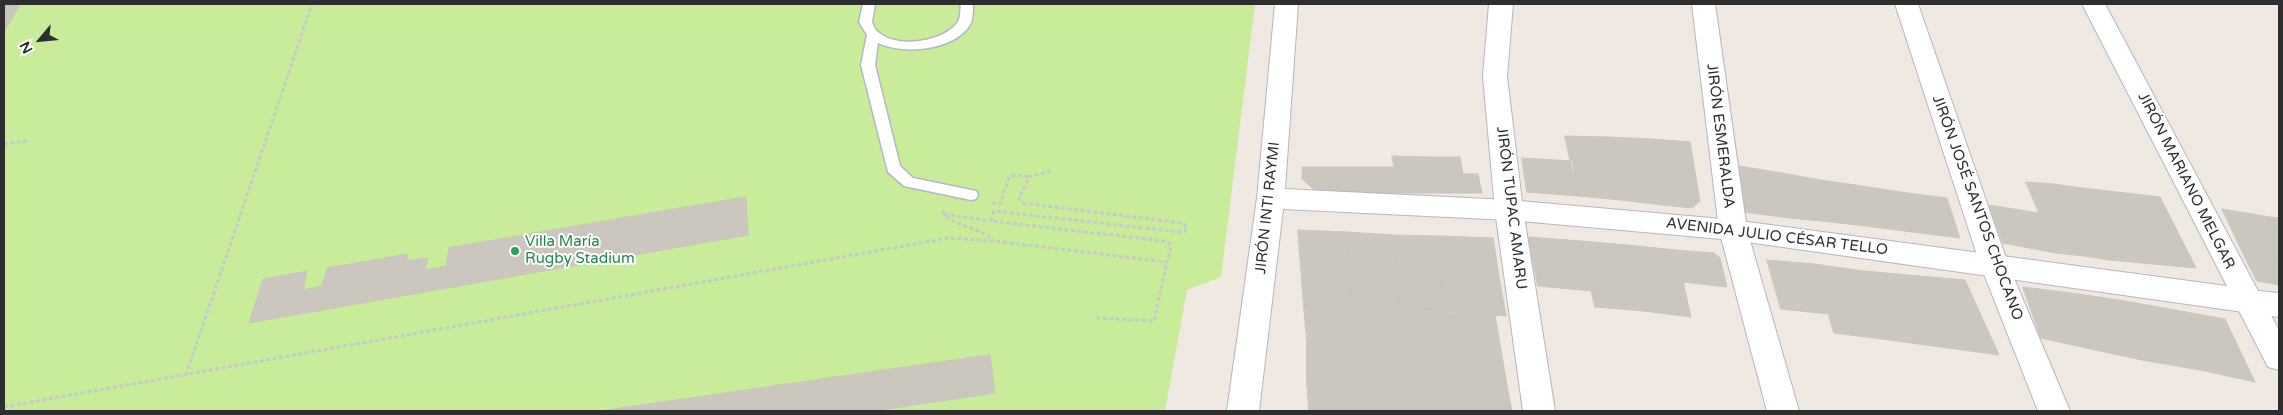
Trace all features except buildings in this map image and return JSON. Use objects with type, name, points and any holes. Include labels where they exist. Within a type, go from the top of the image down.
[{"type":"street","name":"JIRÓN INTI RAYMI","points":[[1243,411],[1271,198],[1286,4]]},
{"type":"street","name":"JIRÓN TUPAC AMARU","points":[[1501,4],[1495,76],[1509,210],[1539,411]]},
{"type":"street","name":"JIRÓN ESMERALDA","points":[[1703,4],[1733,230],[1783,411]]},
{"type":"street","name":"JIRÓN JOSÉ SANTOS CHOCANO","points":[[1906,4],[1994,264],[2054,411]]},
{"type":"street","name":"JIRÓN MARIANO MELGAR","points":[[2094,4],[2279,358]]},
{"type":"street","name":"AVENIDA JULIO CÉSAR TELLO","points":[[1271,198],[1509,210],[1733,230],[2279,304]]},
{"type":"lane","points":[[869,4],[865,11],[864,20],[867,28],[873,35],[895,44],[922,45],[936,42],[958,30],[968,14],[967,4]]},
{"type":"lane","points":[[873,35],[868,65],[893,168],[909,182],[971,195]]},
{"type":"path","points":[[186,375],[312,4]]},
{"type":"path","points":[[4,144],[30,140]]},
{"type":"path","points":[[1006,184],[1012,175],[1029,177],[1050,171]]},
{"type":"path","points":[[1029,177],[1019,198],[1023,204],[1182,223],[1187,226],[1186,231],[1179,232],[994,210],[990,221],[1169,243],[1171,248],[1154,321],[1095,318]]},
{"type":"path","points":[[955,224],[986,232],[993,241]]},
{"type":"path","points":[[4,407],[948,238],[993,241],[1167,262]]},
{"type":"green space","points":[[4,4],[1255,4],[1221,277],[1187,290],[1165,411],[4,411]]},
{"type":"place","name":"Villa María Rugby Stadium","points":[[515,251]]}]
